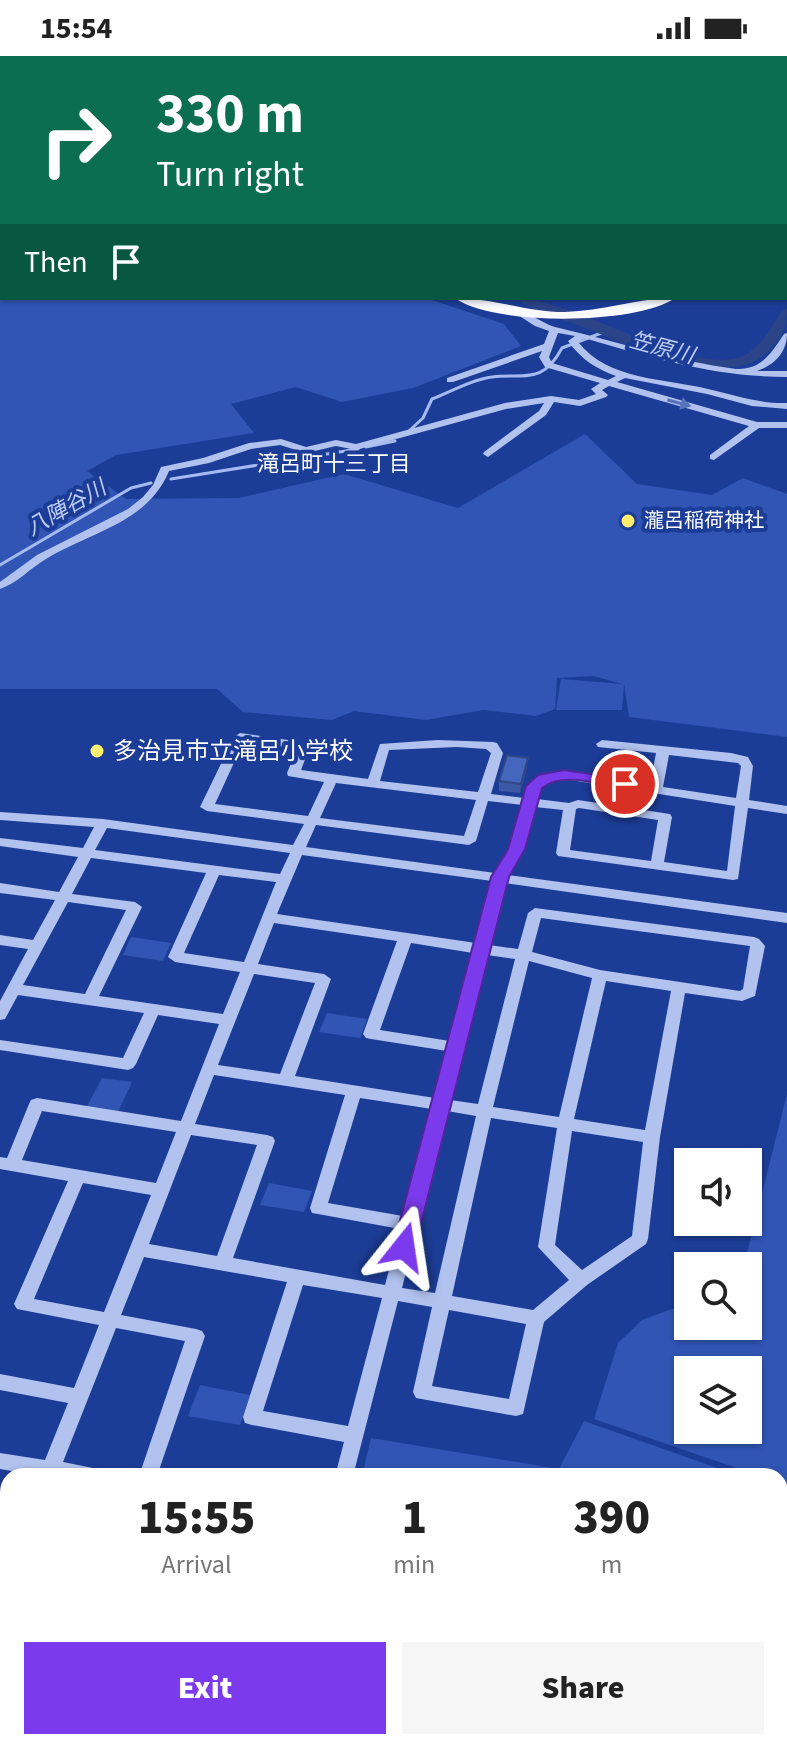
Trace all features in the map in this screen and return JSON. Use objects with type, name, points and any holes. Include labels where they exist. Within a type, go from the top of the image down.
[{"type":"main road","points":[[469,300],[531,315],[577,316],[621,311],[662,300]]},
{"type":"street","points":[[531,315],[554,330],[662,359],[761,376],[787,374]]},
{"type":"street","points":[[554,330],[544,357],[552,366],[757,425],[787,425]]},
{"type":"street","points":[[743,373],[770,363],[787,336]]},
{"type":"street","points":[[587,337],[574,344],[581,353],[625,375],[765,406],[787,406]]},
{"type":"street","points":[[450,380],[546,346]]},
{"type":"street","points":[[0,586],[40,558],[145,502],[162,482],[165,469],[171,466],[205,461],[249,446],[281,442],[306,450],[336,443],[356,447],[505,406],[551,399],[580,403],[603,395],[596,389],[625,375]]},
{"type":"street","points":[[488,454],[543,413],[551,399]]},
{"type":"street","points":[[714,457],[757,425]]},
{"type":"street","points":[[373,783],[384,747],[395,743],[426,746],[483,742],[493,746],[497,753],[486,796],[469,841],[207,807],[240,737],[304,746],[293,773],[332,779],[486,796],[570,807],[578,804],[665,817],[657,866]]},
{"type":"street","points":[[570,807],[563,853],[733,876],[747,766],[743,760],[602,744]]},
{"type":"street","points":[[656,789],[663,752]]},
{"type":"street","points":[[346,1468],[500,877],[516,849],[534,786],[544,779],[564,775],[787,810]]},
{"type":"street","points":[[52,1467],[284,879],[332,779]]},
{"type":"street","points":[[0,816],[103,823],[787,918]]},
{"type":"street","points":[[0,1015],[103,823]]},
{"type":"street","points":[[0,842],[284,879]]},
{"type":"street","points":[[215,869],[175,957],[324,979],[286,1079]]},
{"type":"street","points":[[0,888],[135,907],[90,999]]},
{"type":"street","points":[[657,928],[661,899]]},
{"type":"street","points":[[270,918],[523,955],[600,975],[679,986],[742,996],[750,992],[758,946],[754,942],[535,913],[523,955],[482,1111],[422,1392],[516,1408],[536,1318],[581,1280],[640,1239],[652,1137],[679,986]]},
{"type":"street","points":[[405,939],[371,1034],[456,1047]]},
{"type":"street","points":[[0,940],[37,945]]},
{"type":"street","points":[[581,1280],[546,1247],[565,1125],[600,975]]},
{"type":"street","points":[[14,989],[228,1020]]},
{"type":"street","points":[[0,1045],[128,1064],[153,1009]]},
{"type":"street","points":[[211,1069],[652,1137]]},
{"type":"street","points":[[354,1092],[318,1208],[410,1224]]},
{"type":"street","points":[[160,1190],[6,1164],[37,1104],[267,1141],[223,1263]]},
{"type":"street","points":[[78,1177],[23,1304],[196,1336],[151,1468]]},
{"type":"street","points":[[139,1249],[536,1318]]},
{"type":"street","points":[[297,1277],[252,1417],[356,1436]]},
{"type":"street","points":[[0,1382],[79,1397]]},
{"type":"street","points":[[0,1461],[57,1468]]},
{"type":"shaded area","points":[[0,300],[432,300],[504,324],[521,346],[413,388],[342,402],[296,387],[231,404],[254,433],[116,455],[87,471],[126,499],[239,498],[344,474],[458,508],[585,434],[637,484],[712,495],[743,478],[787,494],[787,737],[629,717],[624,684],[622,710],[556,710],[561,679],[623,684],[593,676],[557,678],[555,709],[536,716],[483,710],[426,720],[354,711],[332,720],[243,712],[217,689],[0,689]]},
{"type":"shaded area","points":[[131,937],[171,943],[163,961],[123,955]]},
{"type":"shaded area","points":[[327,1013],[367,1019],[360,1038],[319,1032]]},
{"type":"shaded area","points":[[102,1078],[132,1082],[117,1114],[85,1110]]},
{"type":"shaded area","points":[[787,1094],[787,1468],[737,1468],[594,1419],[618,1343],[642,1320],[674,1308],[674,1340],[762,1340],[762,1252],[747,1252],[751,1236],[762,1236],[762,1193]]},
{"type":"shaded area","points":[[269,1183],[312,1191],[304,1212],[260,1205]]},
{"type":"shaded area","points":[[200,1385],[250,1395],[240,1425],[188,1416]]},
{"type":"shaded area","points":[[584,1421],[717,1468],[560,1468]]},
{"type":"shaded area","points":[[371,1438],[553,1468],[364,1468]]},
{"type":"building","points":[[507,755],[528,758],[521,784],[499,781]]},
{"type":"waterway","name":"笠原川","points":[[529,300],[669,353],[700,361],[726,363],[747,360],[759,352],[787,314]]},
{"type":"waterway","name":"八陣谷川","points":[[410,430],[423,418],[432,399],[485,378],[540,372],[555,360],[562,348],[604,332]]},
{"type":"waterway","name":"八陣谷川","points":[[366,447],[395,441]]},
{"type":"waterway","name":"八陣谷川","points":[[171,479],[358,449]]},
{"type":"waterway","name":"八陣谷川","points":[[0,565],[131,488],[151,483]]},
{"type":"place","name":"瀧呂稲荷神社","points":[[628,521]]},
{"type":"place","name":"多治見市立滝呂小学校","points":[[97,751]]},
{"type":"district","name":"滝呂町十三丁目","points":[[334,464]]},
{"type":"route","points":[[404,1247],[500,877],[516,849],[534,786],[544,779],[564,775],[625,784]]}]
